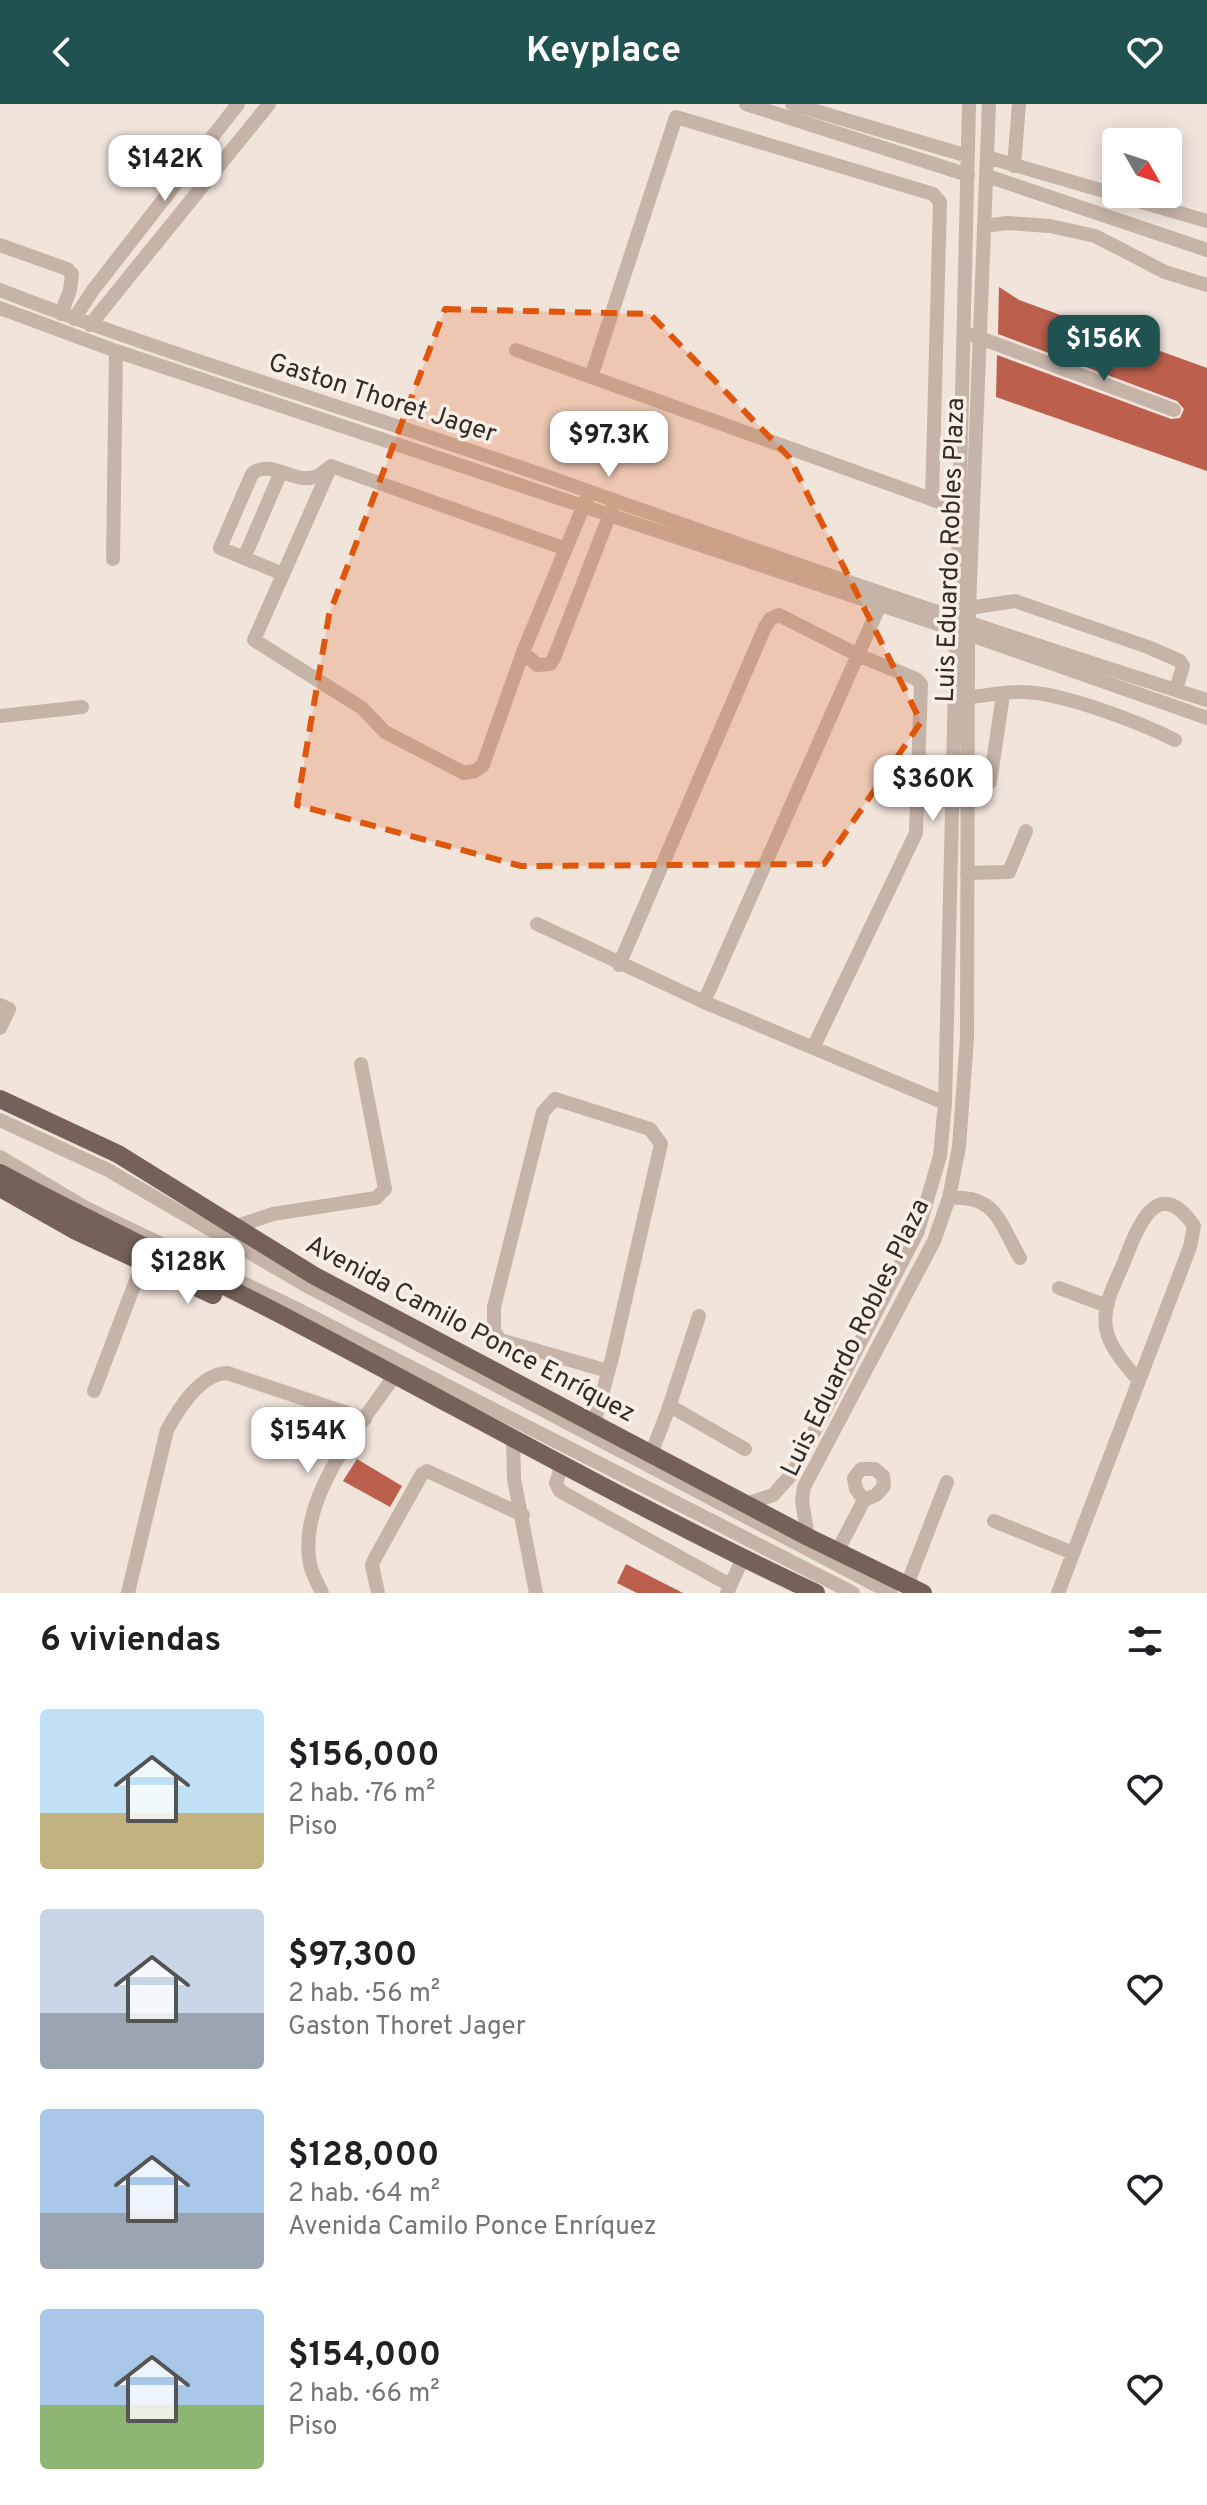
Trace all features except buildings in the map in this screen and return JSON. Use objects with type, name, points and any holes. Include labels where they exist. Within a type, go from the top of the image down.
[{"type":"main road","name":"Avenida Camilo Ponce Enríquez","points":[[0,1099],[118,1154],[313,1275],[907,1590]]},
{"type":"main road","points":[[0,1173],[816,1593]]},
{"type":"main road","points":[[0,1188],[74,1230],[372,1371],[395,1375]]},
{"type":"street","points":[[68,316],[93,290],[238,104]]},
{"type":"street","points":[[90,325],[269,104]]},
{"type":"street","points":[[746,104],[968,175]]},
{"type":"street","points":[[792,104],[968,156]]},
{"type":"street","name":"Luis Eduardo Robles Plaza","points":[[808,1537],[802,1501],[804,1487],[934,1241],[949,1198],[959,1147],[967,1038],[968,697],[959,509],[969,104]]},
{"type":"street","name":"Luis Eduardo Robles Plaza","points":[[746,1504],[773,1495],[792,1474],[918,1231],[940,1156],[945,1103],[989,104]]},
{"type":"street","points":[[1014,166],[1019,104]]},
{"type":"street","points":[[591,377],[677,110],[926,191],[940,202],[932,500]]},
{"type":"street","points":[[987,157],[1207,221]]},
{"type":"street","points":[[987,176],[1207,250]]},
{"type":"street","points":[[985,226],[1007,223],[1050,226],[1095,236],[1165,272],[1207,285]]},
{"type":"street","points":[[0,245],[67,269],[72,274],[68,316]]},
{"type":"street","name":"Gaston Thoret Jager","points":[[0,290],[90,325],[589,491],[612,508],[880,605],[964,623],[1207,718]]},
{"type":"street","name":"Gaston Thoret Jager","points":[[0,308],[116,351],[584,506],[612,508],[1207,700]]},
{"type":"street","points":[[964,334],[980,336],[1023,355],[1174,410]]},
{"type":"street","points":[[516,350],[959,509]]},
{"type":"street","points":[[113,559],[116,351]]},
{"type":"street","points":[[331,466],[254,640],[362,708],[385,732],[464,773],[475,771],[483,765],[523,652],[589,491]]},
{"type":"street","points":[[331,466],[566,549]]},
{"type":"street","points":[[283,574],[220,548],[252,474],[257,469],[266,468],[303,478],[315,477],[331,466]]},
{"type":"street","points":[[244,558],[281,472]]},
{"type":"street","points":[[523,652],[537,665],[550,664],[554,658],[612,508]]},
{"type":"street","points":[[964,623],[1015,601],[1180,661],[1183,666],[1176,690]]},
{"type":"street","points":[[704,1002],[880,605]]},
{"type":"street","points":[[619,965],[770,619],[779,615],[921,684],[916,833],[813,1048]]},
{"type":"street","points":[[968,697],[1029,692],[1077,703],[1151,728],[1175,740]]},
{"type":"street","points":[[990,782],[1003,695]]},
{"type":"street","points":[[0,716],[82,707]]},
{"type":"street","points":[[967,873],[1009,872],[1026,831]]},
{"type":"street","points":[[537,924],[619,965],[945,1103]]},
{"type":"street","points":[[0,1005],[9,1009],[0,1028]]},
{"type":"street","points":[[237,1226],[273,1214],[381,1195],[385,1189],[361,1064]]},
{"type":"street","points":[[594,1424],[608,1371],[661,1144],[650,1129],[555,1099],[543,1112],[494,1307],[494,1331],[500,1340],[608,1371]]},
{"type":"street","name":"Avenida Camilo Ponce Enríquez","points":[[0,1120],[108,1170],[307,1286],[907,1590]]},
{"type":"street","points":[[0,1157],[86,1208],[293,1307],[853,1593]]},
{"type":"street","points":[[949,1198],[968,1197],[982,1201],[991,1208],[1020,1258]]},
{"type":"street","points":[[1058,1593],[1073,1553],[1139,1381],[1190,1247],[1194,1226],[1182,1209],[1173,1205],[1160,1205],[1146,1214],[1135,1231],[1107,1306],[1106,1329],[1124,1363],[1139,1381]]},
{"type":"street","points":[[94,1391],[143,1262]]},
{"type":"street","points":[[1059,1288],[1107,1306]]},
{"type":"street","points":[[651,1454],[699,1316]]},
{"type":"street","points":[[128,1593],[167,1430],[206,1379],[215,1373],[227,1373],[365,1419]]},
{"type":"street","points":[[322,1593],[310,1566],[308,1539],[312,1515],[336,1462],[395,1375]]},
{"type":"street","points":[[670,1406],[745,1449]]},
{"type":"street","points":[[513,1438],[514,1479],[536,1593]]},
{"type":"street","points":[[562,1464],[556,1483],[560,1491],[728,1589],[743,1558]]},
{"type":"street","points":[[378,1593],[372,1565],[422,1474],[427,1471],[523,1515]]},
{"type":"street","points":[[907,1590],[947,1482]]},
{"type":"street","points":[[837,1552],[864,1500]]},
{"type":"street","points":[[994,1521],[1073,1553]]},
{"type":"highlighted area","points":[[445,309],[650,314],[789,457],[921,722],[824,864],[521,866],[297,805],[329,615]]}]
